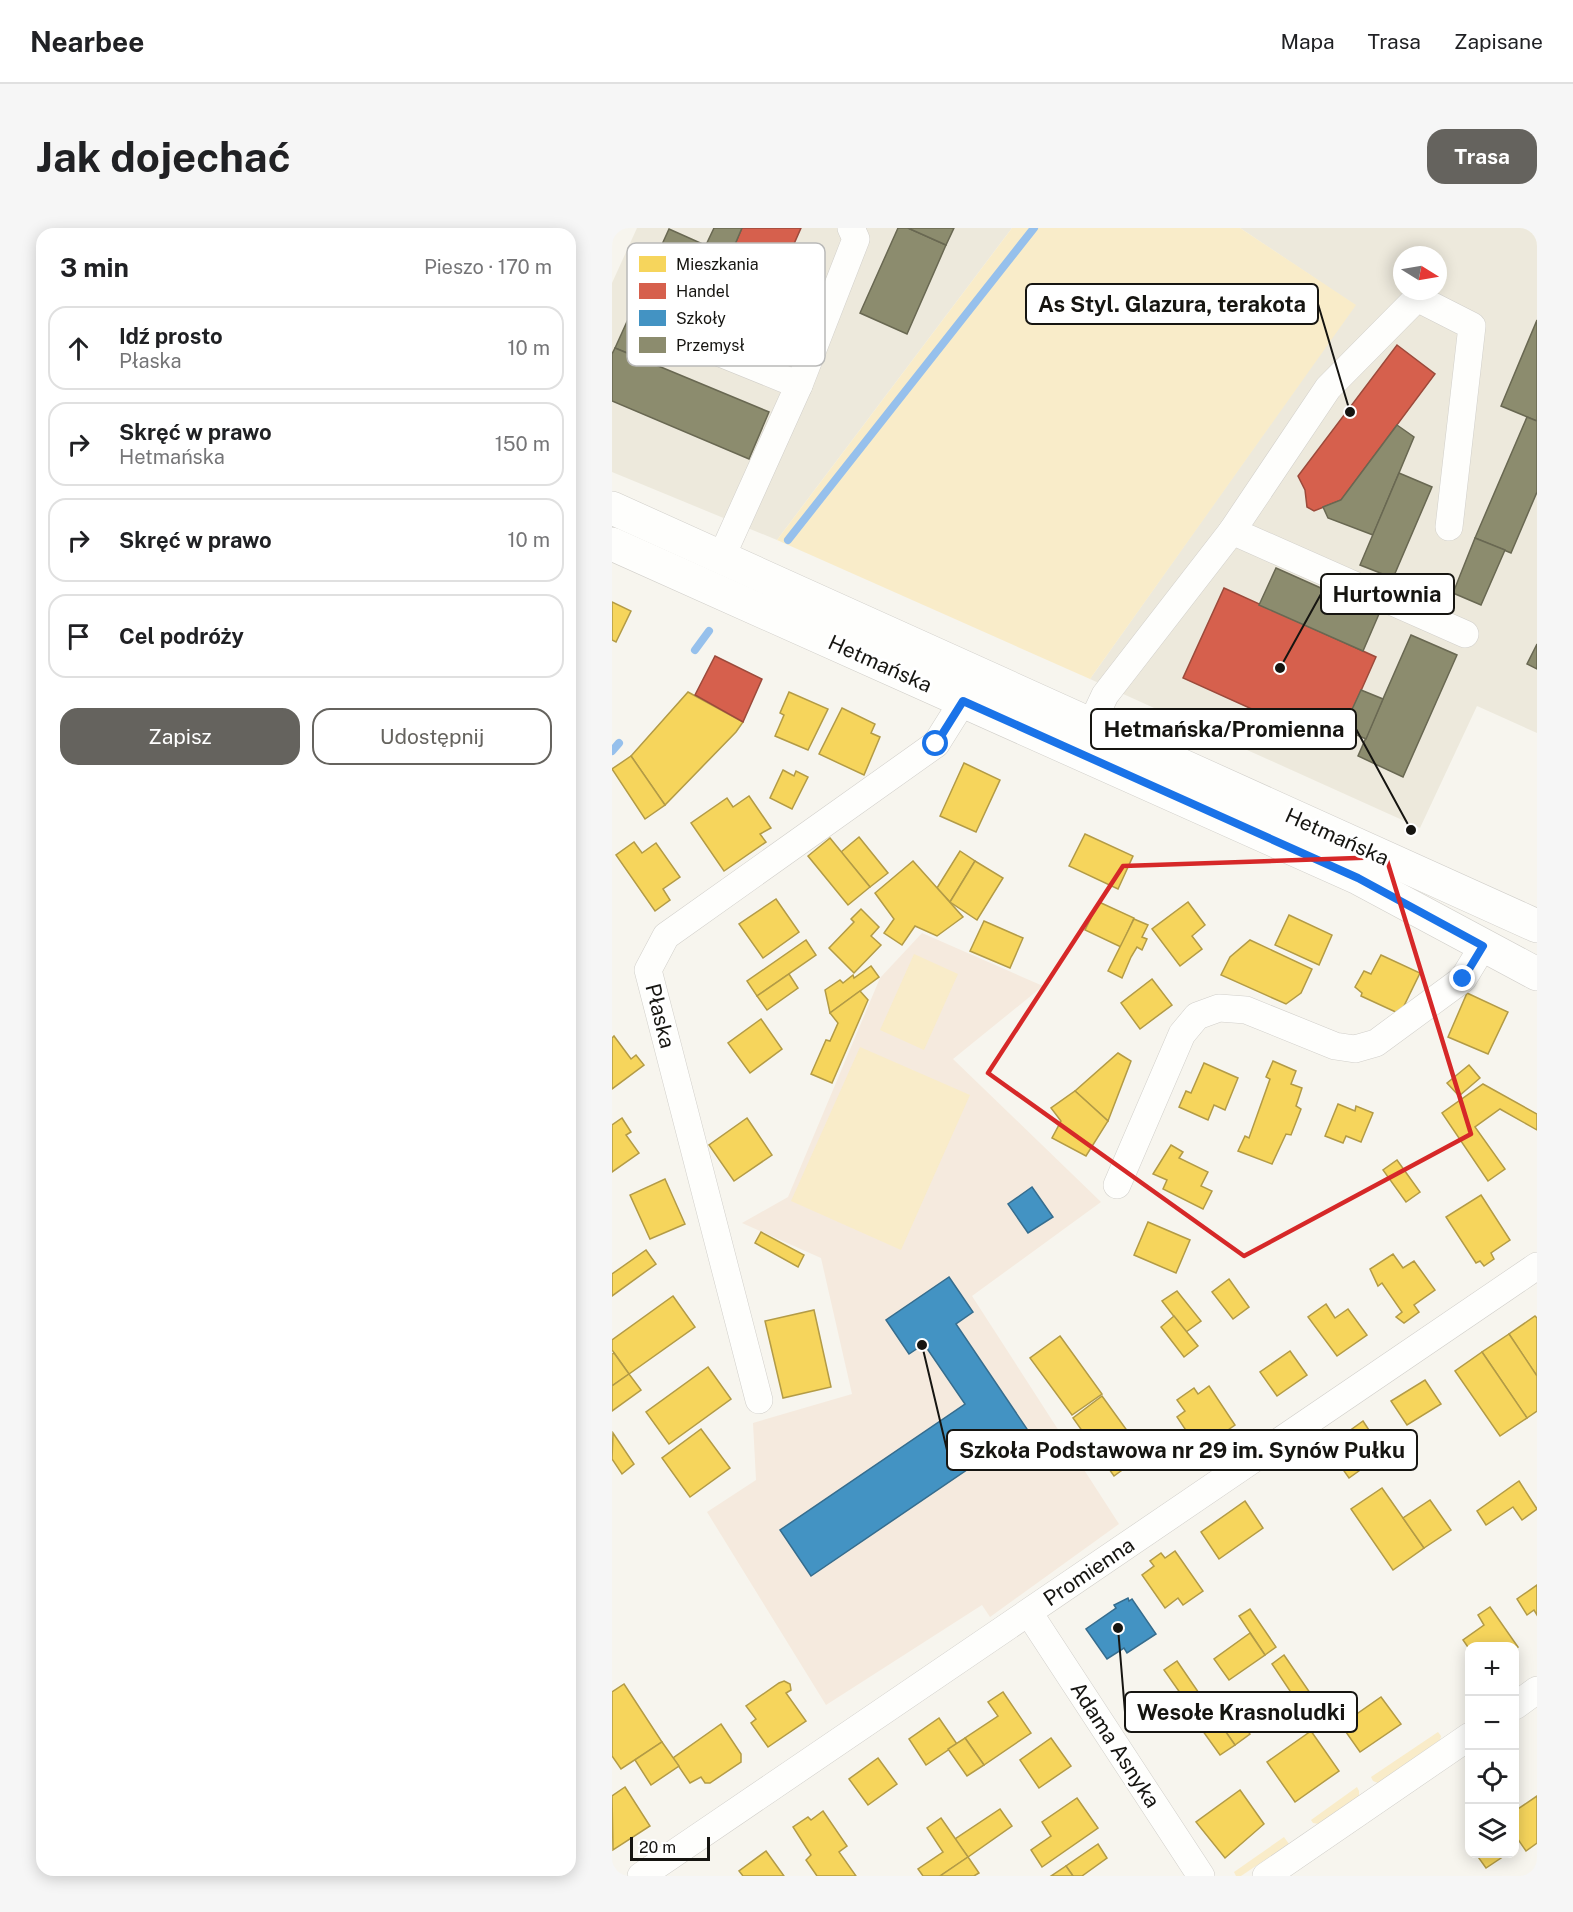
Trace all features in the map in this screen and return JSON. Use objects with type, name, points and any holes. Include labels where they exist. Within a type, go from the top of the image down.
[{"type":"main road","name":"Hetmańska","points":[[612,508],[1537,926]]},
{"type":"main road","name":"Hetmańska","points":[[612,544],[1358,878],[1537,974]]},
{"type":"street","points":[[825,318],[856,239],[851,228]]},
{"type":"street","points":[[1091,725],[1105,695],[1232,531],[1328,388],[1418,298],[1472,326],[1449,527]]},
{"type":"street","points":[[750,366],[798,386]]},
{"type":"street","points":[[721,558],[806,366]]},
{"type":"street","points":[[1232,531],[1465,634]]},
{"type":"street","name":"Płaska","points":[[759,1400],[648,970],[666,936],[936,744],[963,701]]},
{"type":"street","points":[[1117,1185],[1182,1034],[1197,1016],[1219,1008],[1246,1010],[1335,1046],[1355,1049],[1376,1043],[1463,979],[1483,946]]},
{"type":"street","name":"Promienna","points":[[641,1876],[1537,1266]]},
{"type":"street","name":"Adama Asnyka","points":[[1029,1613],[1201,1876]]},
{"type":"street","points":[[1519,1703],[1537,1690]]},
{"type":"street","points":[[1266,1876],[1465,1739]]},
{"type":"highlighted area","points":[[1386,857],[1471,1134],[1244,1256],[988,1073],[1123,866]]},
{"type":"shaded area","points":[[637,228],[1012,228],[777,540],[612,472],[612,283],[627,250],[627,366],[825,366],[825,243],[630,243]]},
{"type":"shaded area","points":[[1012,228],[1240,228],[1356,305],[1090,679],[777,540]]},
{"type":"shaded area","points":[[1240,228],[1537,228],[1537,733],[1477,706],[1420,828],[1090,679],[1355,305]]},
{"type":"shaded area","points":[[922,933],[1043,986],[953,1059],[1101,1202],[972,1296],[1119,1524],[990,1617],[982,1605],[826,1705],[707,1512],[756,1480],[753,1423],[852,1394],[821,1258],[742,1223],[788,1197],[880,978]]},
{"type":"shaded area","points":[[914,954],[958,974],[924,1050],[880,1030]]},
{"type":"shaded area","points":[[860,1047],[970,1095],[901,1250],[791,1201]]},
{"type":"shaded area","points":[[1438,1732],[1441,1736],[1440,1740],[1378,1783],[1373,1781],[1371,1777]]},
{"type":"shaded area","points":[[1357,1787],[1359,1796],[1319,1824],[1313,1823],[1311,1820]]},
{"type":"shaded area","points":[[1284,1837],[1289,1844],[1241,1876],[1236,1876],[1234,1872]]},
{"type":"building: Mieszkania","points":[[612,602],[631,611],[616,642],[612,640]]},
{"type":"building: Mieszkania","points":[[688,692],[743,722],[665,805],[631,756]]},
{"type":"building: Mieszkania","points":[[789,692],[828,709],[808,750],[775,736],[784,715],[780,713]]},
{"type":"building: Mieszkania","points":[[842,708],[875,724],[871,733],[880,737],[864,775],[819,754]]},
{"type":"building: Mieszkania","points":[[631,756],[665,805],[645,819],[612,769]]},
{"type":"building: Mieszkania","points":[[964,763],[1000,780],[976,832],[940,816]]},
{"type":"building: Mieszkania","points":[[783,770],[794,776],[796,771],[808,777],[792,809],[770,798]]},
{"type":"building: Mieszkania","points":[[749,796],[771,828],[760,834],[766,842],[724,871],[691,823],[727,798],[733,807]]},
{"type":"building: Mieszkania","points":[[1085,834],[1133,856],[1118,889],[1069,866]]},
{"type":"building: Mieszkania","points":[[859,837],[888,873],[870,887],[841,852]]},
{"type":"building: Mieszkania","points":[[830,838],[870,887],[848,905],[808,856]]},
{"type":"building: Mieszkania","points":[[634,842],[642,853],[656,843],[680,877],[663,889],[670,900],[655,911],[616,855]]},
{"type":"building: Mieszkania","points":[[960,851],[975,861],[950,902],[937,888]]},
{"type":"building: Mieszkania","points":[[913,861],[963,917],[937,936],[915,926],[902,945],[884,933],[894,919],[875,893]]},
{"type":"building: Mieszkania","points":[[975,861],[1003,878],[977,920],[950,902]]},
{"type":"building: Mieszkania","points":[[776,899],[799,932],[763,958],[739,924]]},
{"type":"building: Mieszkania","points":[[1099,902],[1134,918],[1121,947],[1085,930]]},
{"type":"building: Mieszkania","points":[[1188,902],[1205,925],[1192,936],[1202,949],[1180,966],[1152,929]]},
{"type":"building: Mieszkania","points":[[861,909],[879,927],[871,936],[881,945],[854,973],[829,948],[854,922],[851,919]]},
{"type":"building: Mieszkania","points":[[1289,915],[1332,935],[1319,965],[1275,945]]},
{"type":"building: Mieszkania","points":[[1134,919],[1148,925],[1142,937],[1147,939],[1142,950],[1137,947],[1122,978],[1108,971]]},
{"type":"building: Mieszkania","points":[[984,921],[1023,938],[1010,968],[970,951]]},
{"type":"building: Mieszkania","points":[[806,940],[816,955],[757,996],[747,981]]},
{"type":"building: Mieszkania","points":[[1250,940],[1312,969],[1301,993],[1286,1004],[1221,975],[1230,957]]},
{"type":"building: Mieszkania","points":[[1381,955],[1420,973],[1400,1014],[1361,996],[1362,993],[1355,987],[1364,971],[1371,974]]},
{"type":"building: Mieszkania","points":[[871,966],[879,977],[830,1013],[825,990],[840,980],[843,983],[853,975],[854,978]]},
{"type":"building: Mieszkania","points":[[789,974],[798,988],[767,1010],[757,996]]},
{"type":"building: Mieszkania","points":[[1152,979],[1172,1005],[1140,1029],[1121,1003]]},
{"type":"building: Mieszkania","points":[[860,991],[868,1000],[832,1083],[811,1074],[826,1040],[830,1041],[838,1023],[830,1013]]},
{"type":"building: Mieszkania","points":[[1467,993],[1508,1012],[1488,1054],[1448,1037]]},
{"type":"building: Mieszkania","points":[[761,1019],[782,1049],[750,1073],[728,1043]]},
{"type":"building: Mieszkania","points":[[614,1036],[631,1059],[636,1055],[644,1065],[612,1089],[612,1038]]},
{"type":"building: Mieszkania","points":[[1118,1053],[1131,1061],[1108,1121],[1075,1091]]},
{"type":"building: Mieszkania","points":[[1273,1061],[1296,1071],[1291,1084],[1302,1088],[1296,1106],[1301,1109],[1291,1135],[1286,1134],[1272,1164],[1238,1151],[1245,1136],[1249,1138],[1270,1079],[1266,1077]]},
{"type":"building: Mieszkania","points":[[1204,1063],[1238,1078],[1225,1110],[1214,1105],[1208,1120],[1179,1107],[1186,1091],[1191,1093]]},
{"type":"building: Mieszkania","points":[[1469,1065],[1480,1078],[1459,1096],[1447,1083]]},
{"type":"building: Mieszkania","points":[[1483,1084],[1537,1114],[1537,1130],[1500,1109],[1475,1127],[1505,1169],[1488,1181],[1442,1113]]},
{"type":"building: Mieszkania","points":[[1075,1091],[1108,1121],[1086,1156],[1052,1138],[1061,1121],[1051,1108]]},
{"type":"building: Mieszkania","points":[[1338,1104],[1355,1111],[1356,1106],[1373,1113],[1361,1142],[1346,1136],[1343,1143],[1325,1136]]},
{"type":"building: Mieszkania","points":[[622,1118],[631,1132],[626,1135],[639,1153],[612,1172],[612,1125]]},
{"type":"building: Mieszkania","points":[[747,1118],[772,1155],[734,1181],[709,1145]]},
{"type":"building: Mieszkania","points":[[1171,1145],[1183,1152],[1179,1158],[1208,1172],[1201,1186],[1212,1191],[1203,1209],[1163,1189],[1167,1180],[1153,1174]]},
{"type":"building: Mieszkania","points":[[1397,1160],[1420,1192],[1406,1202],[1383,1170]]},
{"type":"building: Mieszkania","points":[[665,1179],[685,1224],[650,1239],[630,1195]]},
{"type":"building: Mieszkania","points":[[1481,1195],[1510,1240],[1491,1253],[1494,1259],[1484,1266],[1480,1261],[1476,1263],[1446,1217]]},
{"type":"building: Mieszkania","points":[[1148,1222],[1190,1240],[1176,1273],[1134,1255]]},
{"type":"building: Mieszkania","points":[[761,1232],[804,1255],[798,1267],[755,1243]]},
{"type":"building: Mieszkania","points":[[646,1250],[656,1264],[612,1296],[612,1274]]},
{"type":"building: Mieszkania","points":[[1393,1254],[1403,1268],[1414,1261],[1435,1290],[1414,1305],[1419,1312],[1404,1323],[1396,1317],[1402,1312],[1382,1283],[1378,1286],[1370,1269]]},
{"type":"building: Mieszkania","points":[[1229,1279],[1249,1307],[1233,1319],[1212,1292]]},
{"type":"building: Mieszkania","points":[[1177,1291],[1201,1321],[1186,1332],[1162,1301]]},
{"type":"building: Mieszkania","points":[[673,1296],[695,1327],[629,1374],[612,1350],[612,1340]]},
{"type":"building: Mieszkania","points":[[1326,1304],[1335,1318],[1348,1309],[1367,1335],[1337,1356],[1308,1317]]},
{"type":"building: Mieszkania","points":[[814,1310],[831,1387],[783,1398],[765,1321]]},
{"type":"building: Mieszkania","points":[[1174,1316],[1198,1346],[1184,1357],[1161,1327]]},
{"type":"building: Mieszkania","points":[[1535,1316],[1537,1318],[1537,1376],[1509,1334]]},
{"type":"building: Mieszkania","points":[[1509,1334],[1537,1376],[1537,1411],[1527,1418],[1482,1352]]},
{"type":"building: Mieszkania","points":[[1060,1336],[1102,1394],[1072,1415],[1030,1358]]},
{"type":"building: Mieszkania","points":[[1290,1351],[1307,1375],[1277,1396],[1260,1372]]},
{"type":"building: Mieszkania","points":[[1482,1352],[1527,1418],[1500,1436],[1455,1371]]},
{"type":"building: Mieszkania","points":[[614,1353],[629,1374],[612,1386],[612,1354]]},
{"type":"building: Mieszkania","points":[[708,1367],[731,1399],[669,1444],[646,1412]]},
{"type":"building: Mieszkania","points":[[629,1374],[641,1390],[612,1411],[612,1386]]},
{"type":"building: Mieszkania","points":[[1425,1380],[1441,1404],[1407,1425],[1391,1401]]},
{"type":"building: Mieszkania","points":[[1209,1386],[1235,1425],[1199,1450],[1177,1417],[1185,1411],[1177,1400],[1194,1388],[1198,1394]]},
{"type":"building: Mieszkania","points":[[1102,1396],[1144,1454],[1114,1476],[1073,1418]]},
{"type":"building: Mieszkania","points":[[1363,1421],[1384,1453],[1349,1478],[1327,1447]]},
{"type":"building: Mieszkania","points":[[701,1429],[730,1468],[690,1497],[662,1458]]},
{"type":"building: Mieszkania","points":[[613,1433],[634,1464],[622,1474],[612,1459]]},
{"type":"building: Mieszkania","points":[[1519,1481],[1537,1509],[1522,1520],[1513,1507],[1486,1525],[1477,1511]]},
{"type":"building: Mieszkania","points":[[1382,1488],[1424,1548],[1393,1570],[1351,1509]]},
{"type":"building: Mieszkania","points":[[1430,1500],[1451,1530],[1424,1548],[1403,1518]]},
{"type":"building: Mieszkania","points":[[1245,1501],[1263,1528],[1219,1559],[1201,1532]]},
{"type":"building: Mieszkania","points":[[1175,1551],[1203,1591],[1183,1605],[1178,1598],[1165,1608],[1142,1575],[1154,1566],[1150,1561],[1161,1553],[1165,1558]]},
{"type":"building: Mieszkania","points":[[1537,1585],[1537,1615],[1534,1610],[1527,1615],[1517,1599]]},
{"type":"building: Mieszkania","points":[[1490,1607],[1514,1642],[1465,1643],[1463,1640],[1484,1625],[1478,1615]]},
{"type":"building: Mieszkania","points":[[1250,1609],[1276,1647],[1265,1655],[1239,1616]]},
{"type":"building: Mieszkania","points":[[1250,1633],[1265,1655],[1229,1680],[1214,1659]]},
{"type":"building: Mieszkania","points":[[1284,1655],[1319,1706],[1306,1715],[1272,1664]]},
{"type":"building: Mieszkania","points":[[1177,1661],[1203,1699],[1190,1707],[1164,1670]]},
{"type":"building: Mieszkania","points":[[784,1681],[790,1684],[791,1690],[786,1693],[806,1721],[768,1747],[751,1723],[756,1719],[746,1706]]},
{"type":"building: Mieszkania","points":[[624,1684],[662,1742],[621,1769],[612,1756],[612,1692]]},
{"type":"building: Mieszkania","points":[[1003,1692],[1031,1733],[984,1765],[965,1738],[998,1716],[988,1702]]},
{"type":"building: Mieszkania","points":[[1222,1695],[1250,1734],[1235,1745],[1207,1705]]},
{"type":"building: Mieszkania","points":[[1381,1697],[1401,1724],[1360,1752],[1341,1725]]},
{"type":"building: Mieszkania","points":[[1207,1705],[1235,1745],[1220,1755],[1192,1716]]},
{"type":"building: Mieszkania","points":[[939,1718],[957,1744],[926,1765],[909,1739]]},
{"type":"building: Mieszkania","points":[[721,1724],[741,1754],[741,1762],[710,1783],[705,1783],[701,1777],[690,1783],[673,1758]]},
{"type":"building: Mieszkania","points":[[1311,1731],[1339,1771],[1295,1802],[1267,1762]]},
{"type":"building: Mieszkania","points":[[965,1738],[984,1765],[967,1776],[948,1749]]},
{"type":"building: Mieszkania","points":[[1051,1738],[1071,1766],[1039,1788],[1020,1760]]},
{"type":"building: Mieszkania","points":[[662,1742],[679,1766],[651,1785],[635,1760]]},
{"type":"building: Mieszkania","points":[[878,1758],[897,1784],[868,1805],[849,1779]]},
{"type":"building: Mieszkania","points":[[625,1787],[650,1826],[613,1850],[612,1796]]},
{"type":"building: Mieszkania","points":[[1240,1790],[1264,1824],[1225,1858],[1196,1822]]},
{"type":"building: Mieszkania","points":[[1537,1796],[1537,1843],[1526,1851],[1519,1841],[1519,1808]]},
{"type":"building: Mieszkania","points":[[1077,1798],[1098,1828],[1042,1867],[1031,1850],[1051,1836],[1042,1822]]},
{"type":"building: Mieszkania","points":[[1000,1809],[1012,1826],[968,1857],[955,1839]]},
{"type":"building: Mieszkania","points":[[823,1811],[847,1846],[839,1852],[856,1876],[817,1876],[806,1860],[811,1855],[793,1827],[808,1817],[811,1820]]},
{"type":"building: Mieszkania","points":[[941,1818],[968,1857],[940,1876],[923,1876],[918,1869],[943,1852],[927,1828]]},
{"type":"building: Mieszkania","points":[[1098,1844],[1107,1858],[1082,1876],[1073,1876],[1066,1866]]},
{"type":"building: Mieszkania","points":[[766,1851],[784,1876],[743,1876],[739,1871]]},
{"type":"building: Mieszkania","points":[[968,1857],[979,1873],[974,1876],[940,1876]]},
{"type":"building: Mieszkania","points":[[1479,1858],[1501,1858],[1486,1868]]},
{"type":"building: Mieszkania","points":[[1066,1866],[1073,1876],[1051,1876]]},
{"type":"building: Handel","points":[[742,228],[801,228],[794,243],[736,243]]},
{"type":"building: Handel","points":[[1397,345],[1435,374],[1341,500],[1314,511],[1307,507],[1305,490],[1298,476]]},
{"type":"building: Handel","points":[[1224,588],[1376,657],[1336,747],[1183,678]]},
{"type":"building: Handel","points":[[715,656],[762,679],[743,722],[695,695]]},
{"type":"building: Szkoły","points":[[1032,1187],[1053,1217],[1028,1233],[1008,1204]]},
{"type":"building: Szkoły","points":[[949,1277],[973,1312],[956,1324],[1027,1429],[811,1576],[780,1530],[965,1404],[924,1344],[909,1354],[886,1320]]},
{"type":"building: Szkoły","points":[[1128,1598],[1129,1601],[1132,1599],[1156,1634],[1127,1653],[1124,1648],[1107,1659],[1086,1629],[1116,1608],[1114,1605]]},
{"type":"building: Przemysł","points":[[714,228],[742,228],[736,243],[707,243]]},
{"type":"building: Przemysł","points":[[898,228],[908,228],[946,245],[907,334],[860,313]]},
{"type":"building: Przemysł","points":[[908,228],[954,228],[946,245]]},
{"type":"building: Przemysł","points":[[669,229],[700,243],[663,243]]},
{"type":"building: Przemysł","points":[[1537,320],[1537,421],[1501,406]]},
{"type":"building: Przemysł","points":[[627,322],[627,353],[615,348]]},
{"type":"building: Przemysł","points":[[615,348],[627,353],[627,366],[658,366],[769,412],[749,459],[612,401],[612,354]]},
{"type":"building: Przemysł","points":[[1527,417],[1537,421],[1537,492],[1511,553],[1475,538]]},
{"type":"building: Przemysł","points":[[1397,425],[1414,437],[1373,535],[1328,518],[1323,507],[1341,500]]},
{"type":"building: Przemysł","points":[[1399,473],[1432,487],[1393,578],[1360,565]]},
{"type":"building: Przemysł","points":[[1475,538],[1505,550],[1481,605],[1453,593]]},
{"type":"building: Przemysł","points":[[1276,568],[1379,614],[1363,651],[1259,605]]},
{"type":"building: Przemysł","points":[[1411,635],[1457,655],[1403,777],[1358,756]]},
{"type":"building: Przemysł","points":[[1537,644],[1537,669],[1527,664]]},
{"type":"building: Przemysł","points":[[1361,690],[1383,699],[1366,739],[1343,729]]},
{"type":"waterway","points":[[788,540],[1034,228]]},
{"type":"waterway","points":[[695,650],[709,631]]},
{"type":"waterway","points":[[612,751],[619,743]]},
{"type":"place","name":"As Styl. Glazura, terakota","points":[[1350,412]]},
{"type":"place","name":"Hurtownia","points":[[1280,668]]},
{"type":"place","name":"Hetmańska/Promienna","points":[[1411,830]]},
{"type":"place","name":"Szkoła Podstawowa nr 29 im. Synów Pułku","points":[[922,1345]]},
{"type":"place","name":"Wesołe Krasnoludki","points":[[1118,1628]]},
{"type":"route","points":[[936,744],[963,701],[1358,878],[1483,946],[1463,979]]}]
